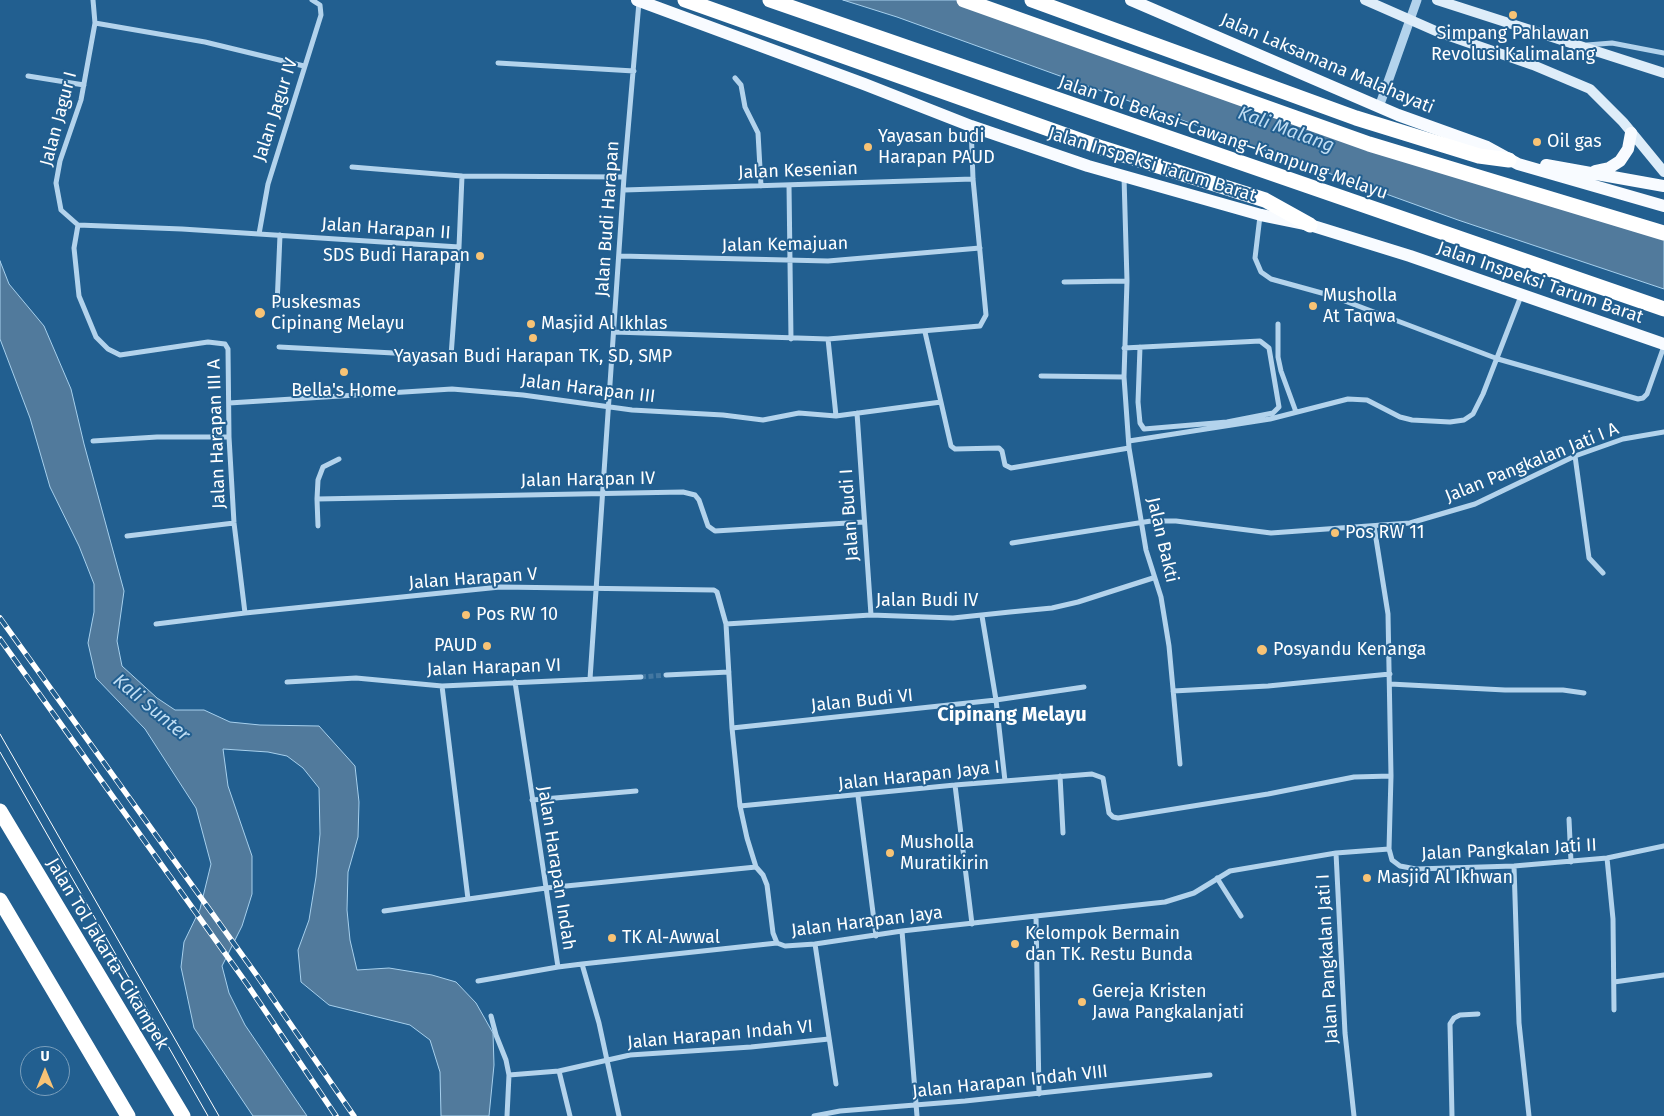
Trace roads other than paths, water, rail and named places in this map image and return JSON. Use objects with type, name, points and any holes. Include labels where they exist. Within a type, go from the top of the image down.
[{"type":"highway","points":[[685,0],[1112,152],[1265,200],[1310,225]]},
{"type":"highway","name":"Jalan Tol Bekasi–Cawang–Kampung Melayu","points":[[770,0],[1664,309]]},
{"type":"highway","points":[[964,0],[1369,144],[1664,233]]},
{"type":"highway","points":[[1032,0],[1356,118],[1479,156],[1509,160]]},
{"type":"highway","name":"Jalan Tol Jakarta–Cikampek","points":[[0,811],[182,1116]]},
{"type":"highway","points":[[0,900],[128,1116]]},
{"type":"main road","name":"Jalan Laksamana Malahayati","points":[[1131,0],[1379,107],[1487,147],[1509,160],[1664,206]]},
{"type":"main road","points":[[1365,0],[1411,20],[1533,65],[1590,89],[1664,172]]},
{"type":"main road","points":[[1437,0],[1664,73]]},
{"type":"main road","name":"Jalan Inspeksi Tarum Barat","points":[[638,1],[864,84],[971,126],[1124,177],[1261,215],[1310,225],[1410,256],[1664,345]]},
{"type":"main road","points":[[1590,173],[1609,168],[1620,161],[1628,149],[1631,133]]},
{"type":"main road","name":"Jalan Laksamana Malahayati","points":[[1509,160],[1664,186]]},
{"type":"street","name":"Jalan Jagur I","points":[[78,225],[60,210],[56,183],[60,161],[81,100],[95,23],[93,0]]},
{"type":"street","name":"Jalan Jagur IV","points":[[259,234],[268,184],[322,11],[319,3],[312,0]]},
{"type":"street","points":[[1379,107],[1417,0]]},
{"type":"street","name":"Jalan Budi Harapan","points":[[590,679],[624,177],[638,1]]},
{"type":"street","points":[[95,23],[205,42],[304,66]]},
{"type":"street","points":[[1581,46],[1612,43],[1664,54]]},
{"type":"street","points":[[498,63],[634,70]]},
{"type":"street","points":[[28,76],[84,85]]},
{"type":"street","points":[[735,78],[741,85],[745,107],[758,133],[760,186]]},
{"type":"street","points":[[614,332],[828,339],[971,329],[983,323],[986,315],[973,179],[971,126]]},
{"type":"street","points":[[352,167],[462,176],[624,177]]},
{"type":"street","name":"Jalan Harapan II","points":[[78,225],[459,247],[462,176]]},
{"type":"street","name":"Jalan Bakti","points":[[1124,177],[1127,281],[1124,377],[1128,441],[1153,578],[1161,597],[1169,646],[1180,764]]},
{"type":"street","name":"Jalan Kesenian","points":[[624,190],[973,179]]},
{"type":"street","points":[[789,185],[792,262],[791,339]]},
{"type":"street","points":[[1261,215],[1255,258],[1261,272],[1271,279],[1329,295],[1498,359],[1638,399],[1643,398],[1647,394],[1664,345]]},
{"type":"street","name":"Jalan Harapan III A","points":[[78,225],[74,248],[79,296],[96,337],[108,349],[120,355],[208,342],[224,344],[230,357],[229,437],[234,523],[245,613]]},
{"type":"street","points":[[277,305],[280,236]]},
{"type":"street","points":[[279,347],[451,356],[459,247]]},
{"type":"street","name":"Jalan Kemajuan","points":[[620,256],[792,262],[828,261],[980,248]]},
{"type":"street","points":[[1064,282],[1127,281]]},
{"type":"street","points":[[1128,441],[1270,420],[1332,402],[1360,398],[1368,400],[1400,417],[1412,420],[1450,422],[1464,420],[1473,414],[1498,359],[1521,296]]},
{"type":"street","points":[[1278,324],[1278,357],[1281,371],[1296,412]]},
{"type":"street","points":[[924,332],[951,446],[961,450],[1001,449],[1008,467],[1129,448]]},
{"type":"street","points":[[828,339],[836,416]]},
{"type":"street","points":[[1124,348],[1140,347],[1236,341],[1260,341],[1269,348],[1273,361],[1279,407],[1273,413],[1227,422],[1144,429],[1140,423],[1139,416],[1140,347]]},
{"type":"street","points":[[1042,376],[1124,377]]},
{"type":"street","name":"Jalan Harapan III","points":[[229,403],[452,389],[523,395],[609,407],[722,415],[756,420],[798,413],[836,416],[941,402]]},
{"type":"street","name":"Jalan Budi I","points":[[857,413],[871,615]]},
{"type":"street","name":"Jalan Pangkalan Jati I A","points":[[1012,543],[1142,522],[1176,521],[1271,533],[1410,523],[1475,504],[1576,456],[1623,439],[1664,432]]},
{"type":"street","points":[[94,441],[229,437]]},
{"type":"street","points":[[1576,456],[1589,558],[1603,573]]},
{"type":"street","points":[[318,526],[318,480],[323,468],[340,459]]},
{"type":"street","name":"Jalan Harapan IV","points":[[317,499],[683,492],[695,495],[699,500],[708,526],[715,531],[864,522]]},
{"type":"street","points":[[127,536],[234,523]]},
{"type":"street","points":[[1374,526],[1388,614],[1391,776],[1389,849]]},
{"type":"street","name":"Jalan Budi IV","points":[[726,624],[871,615],[953,618],[982,616],[1052,608],[1078,602],[1153,578]]},
{"type":"street","name":"Jalan Harapan V","points":[[156,624],[500,587],[704,588]]},
{"type":"street","name":"Jalan Harapan Jaya","points":[[704,588],[717,592],[726,624],[732,728],[740,806],[756,867],[763,875],[767,886],[773,933],[777,943],[785,946],[815,944],[902,932],[1166,902],[1194,892],[1230,871],[1336,853]]},
{"type":"street","points":[[982,616],[996,700],[1005,781]]},
{"type":"street","points":[[666,675],[729,672]]},
{"type":"street","points":[[1172,691],[1268,686],[1390,674]]},
{"type":"street","name":"Jalan Harapan VI","points":[[287,682],[356,678],[442,686],[641,677]]},
{"type":"street","name":"Jalan Harapan Indah","points":[[515,682],[558,967],[582,964],[619,1116]]},
{"type":"street","points":[[1390,684],[1505,690],[1563,690],[1584,693]]},
{"type":"street","points":[[442,686],[468,898]]},
{"type":"street","name":"Jalan Budi VI","points":[[732,728],[996,700],[1084,687]]},
{"type":"street","points":[[1060,776],[1063,833]]},
{"type":"street","name":"Jalan Harapan Jaya I","points":[[740,806],[1060,776],[1100,776],[1103,778],[1109,813],[1113,817],[1118,818],[1268,794],[1354,777],[1391,776]]},
{"type":"street","points":[[955,785],[972,924]]},
{"type":"street","points":[[532,800],[636,791]]},
{"type":"street","points":[[858,796],[876,936]]},
{"type":"street","points":[[1569,819],[1571,862]]},
{"type":"street","name":"Jalan Pangkalan Jati II","points":[[1389,849],[1392,860],[1400,866],[1416,869],[1571,862],[1607,858],[1664,846]]},
{"type":"street","name":"Jalan Pangkalan Jati I","points":[[1354,1116],[1345,1033],[1336,853],[1389,849]]},
{"type":"street","points":[[1607,858],[1614,919],[1614,1010]]},
{"type":"street","points":[[1514,866],[1519,1023],[1529,1116]]},
{"type":"street","points":[[384,911],[546,888],[756,867]]},
{"type":"street","points":[[1217,878],[1241,916]]},
{"type":"street","points":[[1036,916],[1039,1094]]},
{"type":"street","points":[[902,932],[917,1116]]},
{"type":"street","points":[[582,964],[777,943]]},
{"type":"street","name":"Jalan Harapan Indah VI","points":[[509,1075],[559,1071],[630,1055],[752,1047],[830,1038],[815,944]]},
{"type":"street","points":[[478,981],[558,967]]},
{"type":"street","points":[[1614,982],[1664,976]]},
{"type":"street","points":[[1452,1116],[1450,1024],[1460,1015],[1478,1014]]},
{"type":"street","points":[[491,1016],[496,1035],[504,1051],[509,1075],[508,1116]]},
{"type":"street","points":[[830,1038],[836,1084]]},
{"type":"street","points":[[559,1071],[570,1116]]},
{"type":"street","name":"Jalan Harapan Indah VIII","points":[[814,1116],[840,1111],[916,1106],[1210,1075]]},
{"type":"water","name":"Kali Malang","points":[[843,0],[961,0],[1369,144],[1664,233],[1664,289],[1458,220],[897,17]]},
{"type":"water","name":"Kali Sunter","points":[[0,261],[9,284],[44,326],[71,389],[124,591],[117,641],[122,666],[157,698],[175,710],[204,710],[230,722],[260,725],[319,726],[355,766],[359,802],[358,837],[348,872],[347,910],[350,940],[357,970],[389,968],[432,975],[456,982],[476,1003],[493,1033],[494,1065],[489,1116],[441,1116],[440,1072],[430,1040],[410,1025],[329,1005],[301,982],[298,950],[309,920],[316,877],[320,834],[319,788],[303,768],[287,756],[268,752],[223,749],[228,786],[252,856],[252,894],[242,926],[222,966],[229,993],[245,1025],[307,1116],[253,1116],[194,1028],[181,967],[184,942],[200,909],[211,864],[196,808],[145,729],[96,678],[88,643],[94,612],[94,584],[79,546],[50,487],[30,418],[0,339]]},
{"type":"tunnel","points":[[641,677],[666,675]]},
{"type":"tram line","points":[[0,734],[219,1116]]},
{"type":"tram line","points":[[0,752],[208,1116]]},
{"type":"railway","points":[[0,618],[258,977],[354,1116]]},
{"type":"railway","points":[[0,639],[247,984],[336,1116]]},
{"type":"place","name":"Simpang Pahlawan Revolusi Kalimalang","points":[[1513,15]]},
{"type":"place","name":"Oil gas","points":[[1537,142]]},
{"type":"place","name":"Yayasan budi Harapan PAUD","points":[[868,147]]},
{"type":"place","name":"SDS Budi Harapan","points":[[480,256]]},
{"type":"place","name":"Musholla At Taqwa","points":[[1313,306]]},
{"type":"place","name":"Puskesmas Cipinang Melayu","points":[[260,313]]},
{"type":"place","name":"Masjid Al Ikhlas","points":[[531,324]]},
{"type":"place","name":"Yayasan Budi Harapan TK, SD, SMP","points":[[533,338]]},
{"type":"place","name":"Bella's Home","points":[[344,372]]},
{"type":"place","name":"Pos RW 11","points":[[1335,533]]},
{"type":"place","name":"Pos RW 10","points":[[466,615]]},
{"type":"place","name":"PAUD","points":[[487,646]]},
{"type":"place","name":"Posyandu Kenanga","points":[[1262,650]]},
{"type":"place","name":"Musholla Muratikirin","points":[[890,853]]},
{"type":"place","name":"Masjid Al Ikhwan","points":[[1367,878]]},
{"type":"place","name":"TK Al-Awwal","points":[[612,938]]},
{"type":"place","name":"Kelompok Bermain dan TK. Restu Bunda","points":[[1015,944]]},
{"type":"place","name":"Gereja Kristen Jawa Pangkalanjati","points":[[1082,1002]]},
{"type":"district","name":"Cipinang Melayu","points":[[1012,715]]}]
